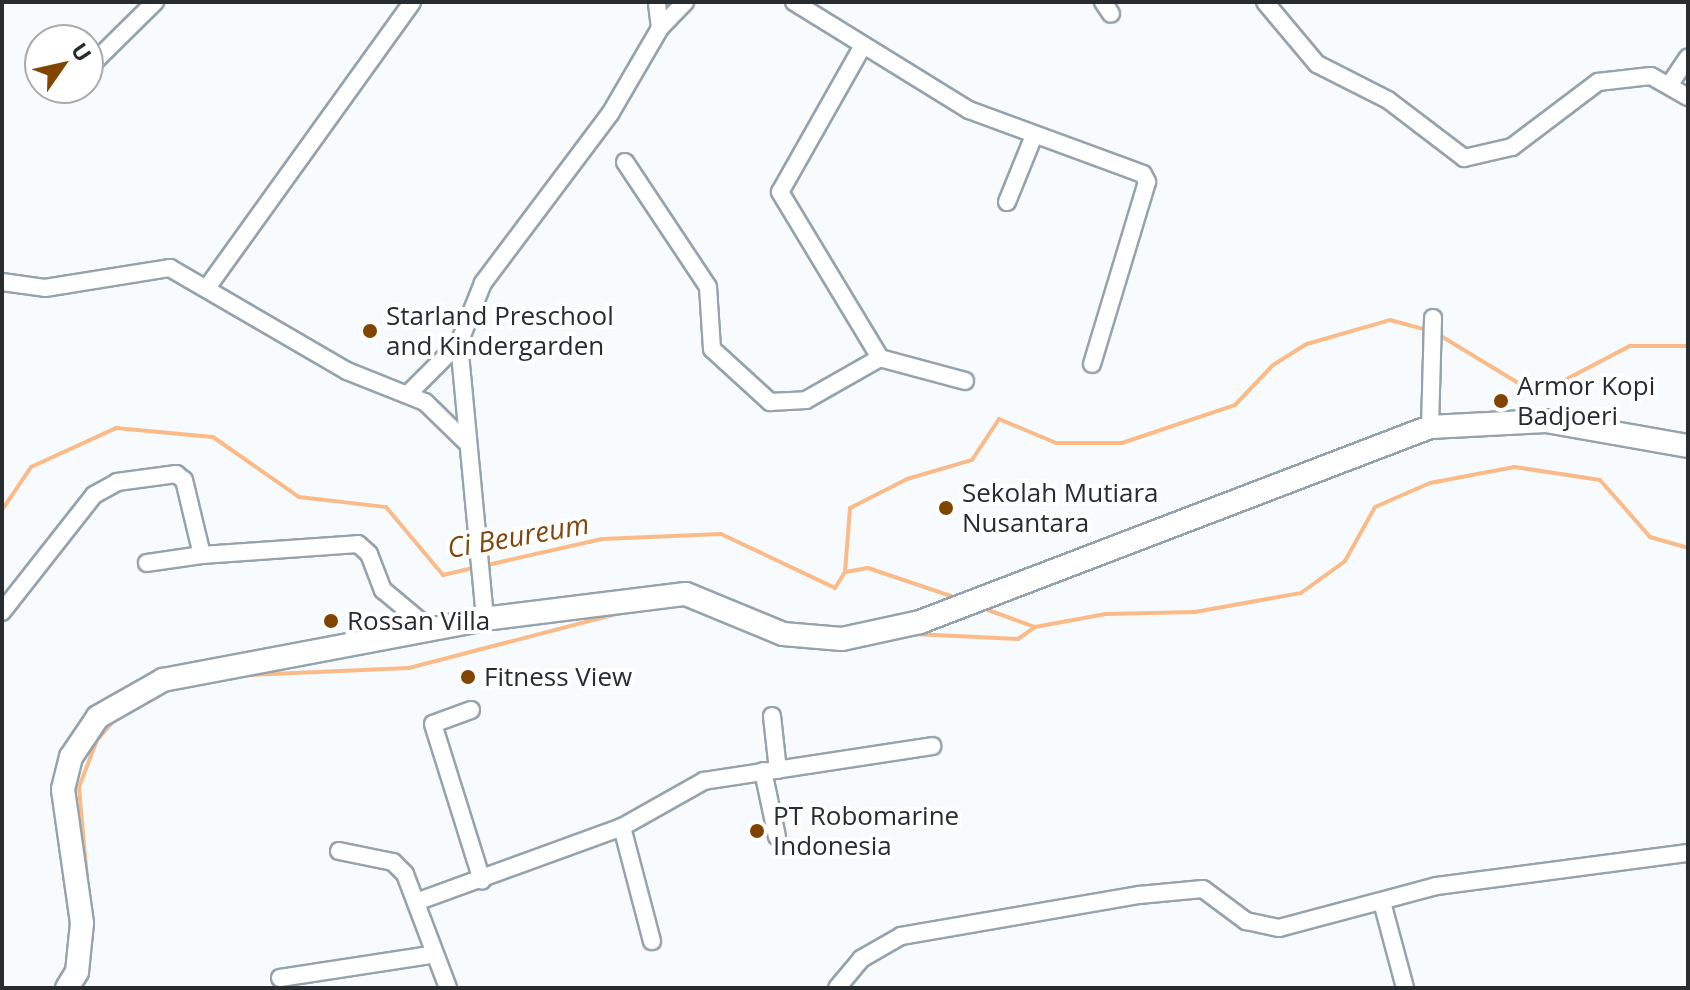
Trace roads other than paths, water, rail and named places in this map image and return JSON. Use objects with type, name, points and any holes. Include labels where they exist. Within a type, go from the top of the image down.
[{"type":"main road","points":[[67,988],[77,972],[82,923],[63,789],[86,729],[127,695],[163,680],[488,619],[686,594],[783,634],[842,639],[951,610],[1430,427],[1531,420],[1688,446]]},
{"type":"street","points":[[104,52],[155,2]]},
{"type":"street","points":[[209,285],[412,2]]},
{"type":"street","points":[[657,2],[660,28]]},
{"type":"street","points":[[409,393],[459,343],[483,283],[610,114],[660,28],[685,2]]},
{"type":"street","points":[[794,2],[861,49],[1033,138],[1146,177],[1092,364]]},
{"type":"street","points":[[1265,2],[1317,64],[1388,100],[1464,158],[1512,147],[1598,82],[1651,76],[1670,84],[1688,97]]},
{"type":"street","points":[[861,49],[780,192],[880,358],[965,381]]},
{"type":"street","points":[[1670,84],[1688,57]]},
{"type":"street","points":[[1007,202],[1033,138]]},
{"type":"street","points":[[625,162],[708,287],[712,349],[770,402],[806,400],[880,358]]},
{"type":"street","points":[[2,282],[45,288],[163,267],[209,285],[347,371],[409,393],[466,442]]},
{"type":"street","points":[[1430,427],[1433,318]]},
{"type":"street","points":[[459,343],[466,442],[477,503],[488,619]]},
{"type":"street","points":[[2,612],[94,495],[117,482],[180,477],[202,555]]},
{"type":"street","points":[[147,563],[202,555],[358,544],[383,590],[431,630]]},
{"type":"street","points":[[471,710],[433,724],[482,880]]},
{"type":"street","points":[[772,716],[771,770],[777,837]]},
{"type":"street","points":[[416,902],[622,827],[704,781],[932,746]]},
{"type":"street","points":[[622,827],[652,941]]},
{"type":"street","points":[[339,851],[393,862],[416,902],[430,955],[448,988]]},
{"type":"street","points":[[837,988],[861,959],[901,936],[1139,895],[1203,889],[1246,921],[1271,928],[1437,886],[1688,853]]},
{"type":"street","points":[[1382,902],[1405,988]]},
{"type":"street","points":[[280,978],[430,955]]},
{"type":"waterway","points":[[845,572],[850,508],[907,479],[972,460],[999,419],[1056,443],[1122,443],[1235,405],[1273,365],[1307,344],[1390,320],[1427,330]]},
{"type":"waterway","points":[[1436,333],[1523,386],[1561,382],[1630,346],[1688,346]]},
{"type":"waterway","name":"Ci Beureum","points":[[2,510],[31,467],[116,428],[213,437],[299,497],[386,507],[443,575],[474,568]]},
{"type":"waterway","points":[[988,610],[1035,627],[1106,614],[1195,612],[1301,593],[1345,561],[1375,507],[1430,483],[1515,467],[1600,480],[1650,537],[1688,548]]},
{"type":"waterway","name":"Ci Beureum","points":[[483,566],[602,539],[721,534],[835,588],[845,572],[868,568],[951,596]]},
{"type":"waterway","points":[[249,675],[409,668],[620,613]]},
{"type":"waterway","points":[[914,634],[1018,639],[1035,627]]},
{"type":"waterway","points":[[87,879],[79,787],[97,740],[115,719]]},
{"type":"place","name":"Starland Preschool and Kindergarden","points":[[370,331]]},
{"type":"place","name":"Armor Kopi Badjoeri","points":[[1501,401]]},
{"type":"place","name":"Sekolah Mutiara Nusantara","points":[[946,508]]},
{"type":"place","name":"Rossan Villa","points":[[331,621]]},
{"type":"place","name":"Fitness View","points":[[468,677]]},
{"type":"place","name":"PT Robomarine Indonesia","points":[[757,831]]}]
